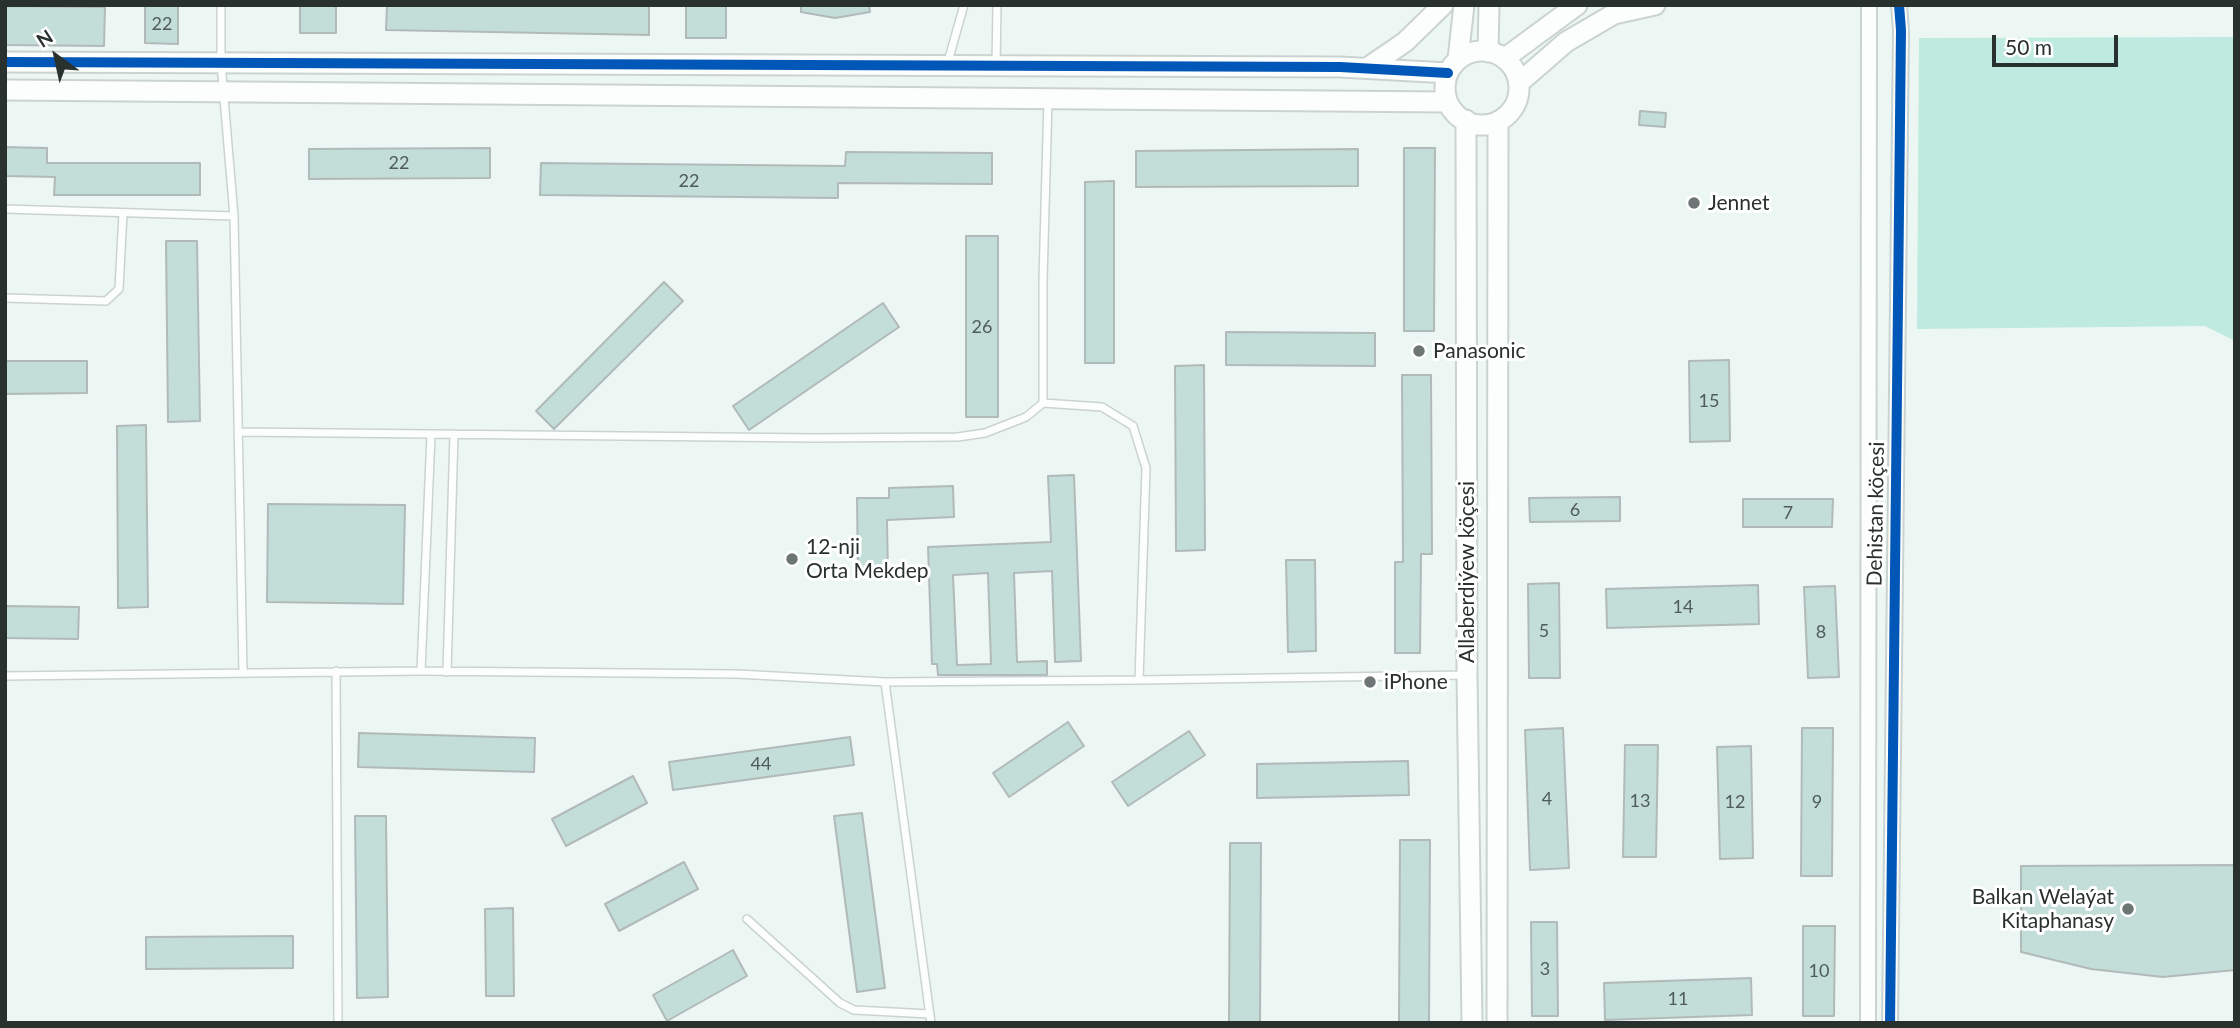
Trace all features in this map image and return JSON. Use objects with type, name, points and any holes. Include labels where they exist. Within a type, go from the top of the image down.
[{"type":"street","points":[[1367,68],[1405,42],[1443,5]]},
{"type":"street","points":[[5,62],[1367,68],[1453,66],[1478,52],[1497,55],[1516,68],[1520,82],[1519,99],[1510,112],[1497,121],[1482,125],[1466,120],[1453,111],[1447,102],[1446,80],[1453,66],[1464,5]]},
{"type":"street","points":[[1489,5],[1497,55]]},
{"type":"street","points":[[1497,55],[1577,5]]},
{"type":"street","points":[[1520,82],[1566,42],[1614,13],[1655,5]]},
{"type":"street","name":"Dehistan köçesi","points":[[1868,1023],[1869,5]]},
{"type":"street","name":"Dehistan köçesi","points":[[1890,1023],[1899,5]]},
{"type":"street","points":[[5,90],[1447,102]]},
{"type":"street","name":"Allaberdiýew köçesi","points":[[1466,120],[1467,675],[1472,1023]]},
{"type":"street","name":"Allaberdiýew köçesi","points":[[1497,121],[1497,1023]]},
{"type":"lane","points":[[221,5],[221,63],[234,216],[243,673]]},
{"type":"lane","points":[[947,66],[964,5]]},
{"type":"lane","points":[[996,66],[997,5]]},
{"type":"lane","points":[[1043,403],[1048,99]]},
{"type":"lane","points":[[5,209],[234,216]]},
{"type":"lane","points":[[5,298],[106,301],[119,289],[123,212]]},
{"type":"lane","points":[[239,432],[958,437],[985,433],[1016,421],[1026,417],[1043,403],[1102,407],[1133,426],[1146,468],[1139,680]]},
{"type":"lane","points":[[447,672],[454,434]]},
{"type":"lane","points":[[421,671],[431,435]]},
{"type":"lane","points":[[336,671],[338,1023]]},
{"type":"lane","points":[[5,676],[421,671],[737,674],[885,682],[1467,675]]},
{"type":"lane","points":[[747,919],[839,1003],[854,1010],[931,1018],[885,682]]},
{"type":"green space","points":[[2235,37],[2235,341],[2205,326],[1917,329],[1919,38]]},
{"type":"building","points":[[145,5],[178,5],[178,44],[145,43]]},
{"type":"building","points":[[300,5],[336,5],[336,33],[300,33]]},
{"type":"building","points":[[387,5],[649,5],[649,35],[386,30]]},
{"type":"building","points":[[686,5],[726,5],[726,38],[686,38]]},
{"type":"building","points":[[801,5],[869,5],[870,12],[835,18],[801,12]]},
{"type":"building","points":[[5,6],[105,7],[104,46],[5,45]]},
{"type":"building","points":[[1640,111],[1666,113],[1665,127],[1639,125]]},
{"type":"building","points":[[5,147],[47,148],[47,163],[200,163],[200,195],[54,195],[55,177],[5,176]]},
{"type":"building","points":[[490,148],[490,178],[309,179],[309,149]]},
{"type":"building","points":[[1404,148],[1435,148],[1434,331],[1404,331]]},
{"type":"building","points":[[1358,149],[1358,186],[1136,187],[1136,151]]},
{"type":"building","points":[[846,152],[992,153],[992,184],[838,183],[838,198],[540,195],[541,163],[845,166]]},
{"type":"building","points":[[1114,181],[1114,363],[1085,363],[1085,182]]},
{"type":"building","points":[[966,236],[998,236],[998,417],[966,417]]},
{"type":"building","points":[[166,241],[197,241],[200,421],[168,422]]},
{"type":"building","points":[[664,282],[683,301],[554,429],[536,411]]},
{"type":"building","points":[[883,303],[899,327],[749,430],[733,406]]},
{"type":"building","points":[[1226,332],[1375,333],[1375,366],[1226,365]]},
{"type":"building","points":[[1729,360],[1730,441],[1690,442],[1689,361]]},
{"type":"building","points":[[5,361],[87,361],[87,393],[5,394]]},
{"type":"building","points":[[1204,365],[1205,550],[1176,551],[1175,366]]},
{"type":"building","points":[[1402,375],[1431,375],[1432,554],[1421,554],[1420,653],[1395,653],[1395,562],[1403,562]]},
{"type":"building","points":[[146,425],[148,607],[118,608],[117,426]]},
{"type":"building","points":[[1074,475],[1081,661],[1055,662],[1052,571],[1014,573],[1017,662],[1047,661],[1047,675],[938,675],[937,664],[932,664],[928,547],[1051,542],[1048,476]],"holes":[[[988,573],[991,664],[957,665],[953,575]]]},
{"type":"building","points":[[953,486],[954,517],[887,520],[888,575],[858,576],[857,498],[889,498],[889,488]]},
{"type":"building","points":[[1620,497],[1620,521],[1530,522],[1529,498]]},
{"type":"building","points":[[1743,499],[1833,499],[1832,527],[1743,527]]},
{"type":"building","points":[[268,504],[405,505],[403,604],[267,602]]},
{"type":"building","points":[[1286,560],[1315,560],[1316,651],[1288,652]]},
{"type":"building","points":[[1559,583],[1560,678],[1529,678],[1528,584]]},
{"type":"building","points":[[1758,585],[1759,624],[1607,628],[1606,589]]},
{"type":"building","points":[[1835,586],[1839,677],[1808,678],[1804,587]]},
{"type":"building","points":[[5,606],[79,607],[78,639],[5,638]]},
{"type":"building","points":[[1068,722],[1084,746],[1009,797],[993,773]]},
{"type":"building","points":[[1563,728],[1569,868],[1530,870],[1525,730]]},
{"type":"building","points":[[1802,728],[1833,728],[1832,876],[1801,876]]},
{"type":"building","points":[[1189,731],[1205,755],[1128,806],[1112,782]]},
{"type":"building","points":[[359,733],[535,738],[534,772],[358,767]]},
{"type":"building","points":[[850,737],[854,765],[673,790],[669,762]]},
{"type":"building","points":[[1625,745],[1658,745],[1656,857],[1623,857]]},
{"type":"building","points":[[1751,746],[1753,858],[1720,859],[1717,747]]},
{"type":"building","points":[[1408,761],[1409,795],[1257,798],[1257,764]]},
{"type":"building","points":[[633,776],[647,803],[566,846],[552,819]]},
{"type":"building","points":[[862,813],[885,988],[857,992],[834,816]]},
{"type":"building","points":[[355,816],[386,816],[388,997],[357,998]]},
{"type":"building","points":[[1400,840],[1430,840],[1429,1023],[1399,1023]]},
{"type":"building","points":[[1230,843],[1261,843],[1260,1023],[1229,1023]]},
{"type":"building","points":[[684,862],[698,889],[619,931],[605,904]]},
{"type":"building","name":"Balkan Welaýat Kitaphanasy","points":[[2235,865],[2235,970],[2163,977],[2091,969],[2021,952],[2021,866]]},
{"type":"building","points":[[513,908],[514,996],[486,996],[485,909]]},
{"type":"building","points":[[1531,922],[1557,922],[1558,1016],[1532,1016]]},
{"type":"building","points":[[1803,926],[1835,926],[1834,1016],[1803,1016]]},
{"type":"building","points":[[293,936],[293,968],[146,969],[146,937]]},
{"type":"building","points":[[733,950],[747,976],[667,1021],[653,995]]},
{"type":"building","points":[[1751,978],[1752,1015],[1605,1020],[1604,983]]},
{"type":"cycle path","points":[[1890,1023],[1901,30],[1899,5]]},
{"type":"cycle path","points":[[5,62],[1340,67],[1448,73]]},
{"type":"place","name":"Jennet","points":[[1694,203]]},
{"type":"place","name":"Panasonic","points":[[1419,351]]},
{"type":"place","name":"12-nji Orta Mekdep","points":[[792,559]]},
{"type":"place","name":"iPhone","points":[[1370,682]]},
{"type":"place","name":"Balkan Welaýat Kitaphanasy","points":[[2128,909]]}]
